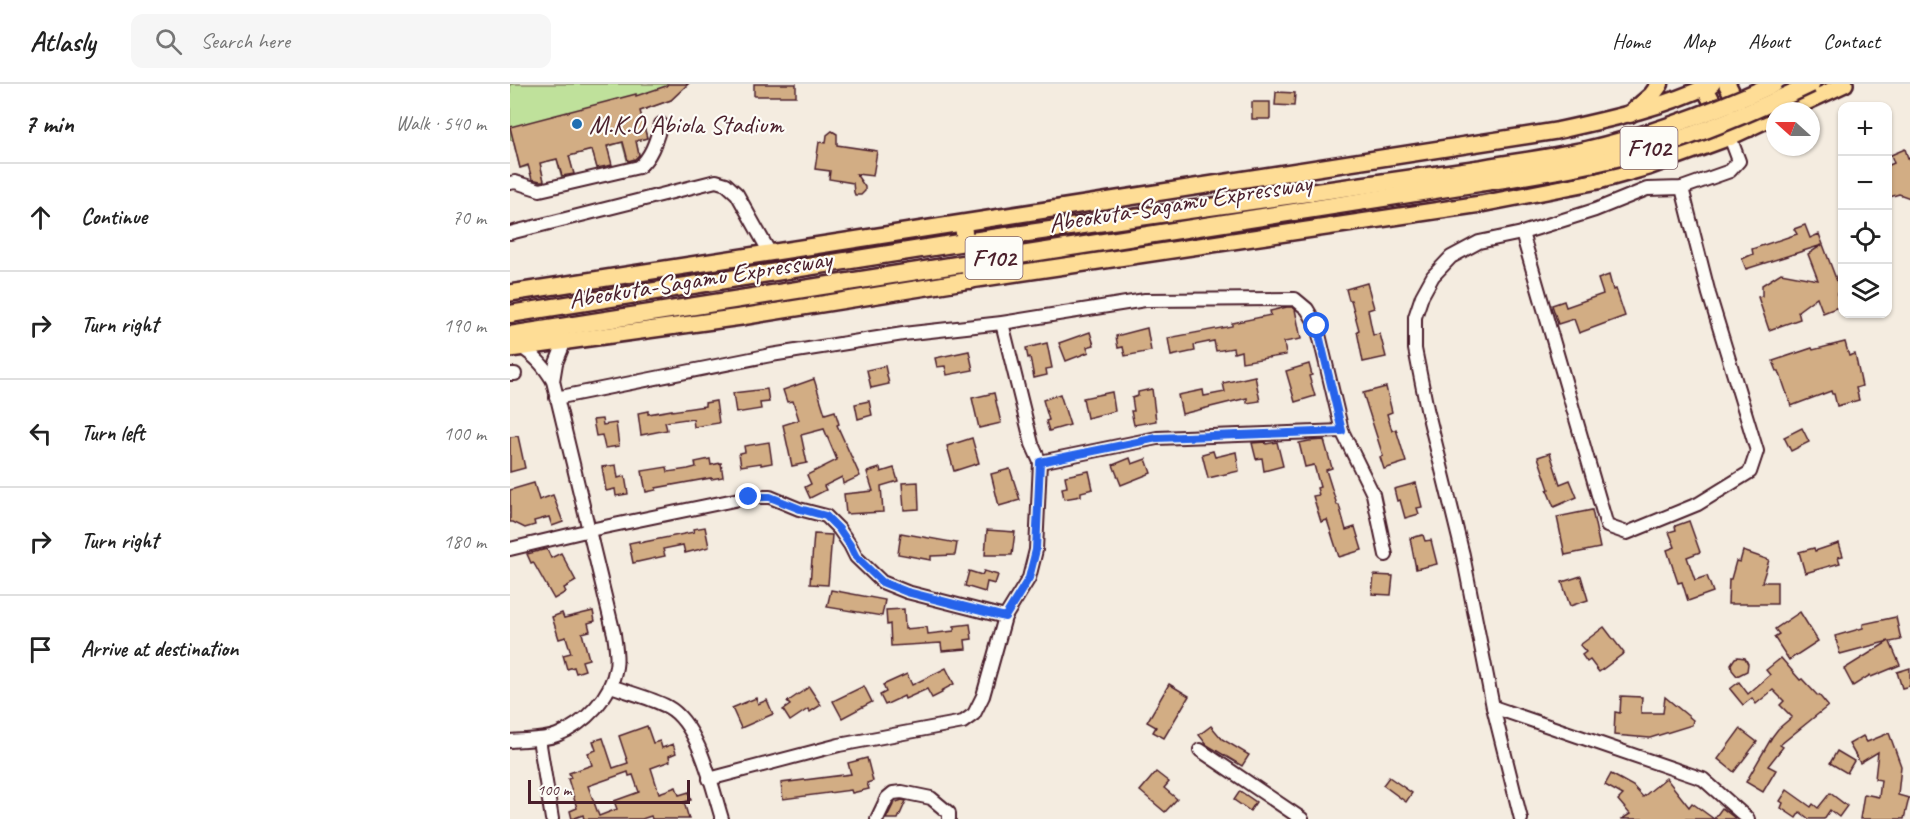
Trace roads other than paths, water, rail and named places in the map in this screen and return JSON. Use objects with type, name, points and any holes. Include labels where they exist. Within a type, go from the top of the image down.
[{"type":"highway","points":[[1630,114],[1652,95],[1660,84]]},
{"type":"highway","points":[[1727,84],[1749,128]]},
{"type":"highway","name":"Abeokuta-Sagamu Expressway","points":[[514,344],[969,262],[1478,176],[1628,139],[1677,123],[1774,84]]},
{"type":"highway","name":"Abeokuta-Sagamu Expressway","points":[[510,314],[965,242],[1478,176],[1590,164],[1636,153],[1685,137],[1811,84]]},
{"type":"highway","points":[[1707,85],[1730,137]]},
{"type":"highway","points":[[963,224],[965,242]]},
{"type":"highway","points":[[969,262],[971,280]]},
{"type":"main road","points":[[1806,102],[1845,84]]},
{"type":"main road","points":[[510,293],[1556,131],[1669,103],[1707,85]]},
{"type":"main road","points":[[514,344],[565,340],[741,317],[971,280],[1481,204],[1608,178],[1730,137],[1766,120]]},
{"type":"street","points":[[510,183],[516,182],[540,190],[639,167],[654,146],[661,124]]},
{"type":"street","points":[[1521,819],[1493,707],[1463,555],[1427,409],[1415,349],[1415,317],[1422,296],[1433,276],[1451,257],[1479,242],[1522,233],[1595,210],[1647,189],[1683,188],[1730,171],[1739,161],[1730,137]]},
{"type":"street","points":[[510,233],[716,181],[726,184],[737,194],[770,253]]},
{"type":"street","points":[[1522,233],[1607,526],[1627,533],[1698,504],[1750,472],[1757,451],[1709,294],[1683,188]]},
{"type":"street","points":[[556,398],[771,355],[903,334],[1002,323],[1145,300],[1295,299],[1306,309],[1317,326],[1342,431],[1372,494],[1386,555]]},
{"type":"street","points":[[709,779],[839,745],[963,722],[974,714],[982,696],[1005,617],[1029,578],[1036,550],[1040,462],[1032,444],[1002,323]]},
{"type":"street","points":[[510,741],[557,735],[573,726],[592,712],[611,686],[617,664],[614,634],[553,381],[556,363],[565,340]]},
{"type":"street","points":[[514,344],[536,357],[553,381]]},
{"type":"street","points":[[1040,462],[1157,438],[1342,431]]},
{"type":"street","points":[[510,549],[749,497],[770,497],[826,516],[839,529],[856,557],[882,582],[907,592],[1005,617]]},
{"type":"street","points":[[611,686],[668,707],[679,715],[699,748],[722,819]]},
{"type":"street","points":[[1493,707],[1703,779],[1748,819]]},
{"type":"street","points":[[539,739],[552,819]]},
{"type":"street","points":[[1200,750],[1302,819]]},
{"type":"street","points":[[877,819],[887,798],[893,793],[902,792],[931,798],[949,813],[950,819]]},
{"type":"place","name":"M.K.O Abiola Stadium","points":[[577,124]]}]
